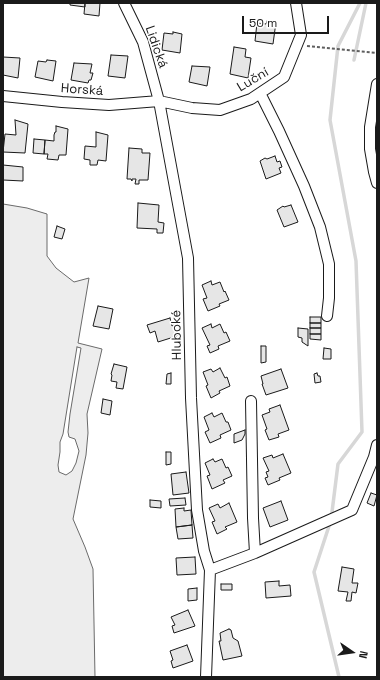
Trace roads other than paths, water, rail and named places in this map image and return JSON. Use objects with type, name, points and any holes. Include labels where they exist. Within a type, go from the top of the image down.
[{"type":"street","name":"Lidická","points":[[124,3],[143,42],[159,101]]},
{"type":"street","name":"Luční","points":[[159,101],[192,108],[220,110],[251,99],[284,77],[301,35],[296,3]]},
{"type":"street","points":[[377,84],[370,128],[370,149],[377,183]]},
{"type":"street","points":[[260,93],[301,179],[320,227],[329,264],[329,298],[327,316]]},
{"type":"street","name":"Horská","points":[[3,96],[109,105],[159,101]]},
{"type":"street","name":"Hluboké","points":[[159,101],[188,258],[191,398],[197,510],[204,551],[210,570],[206,677]]},
{"type":"street","points":[[251,401],[255,553]]},
{"type":"street","points":[[210,570],[255,553],[352,510],[374,457],[377,445]]},
{"type":"waterway","points":[[339,677],[314,572],[331,520],[338,464],[362,432],[356,261],[330,120],[338,46],[360,3]]},
{"type":"waterway","points":[[354,60],[366,3]]}]
